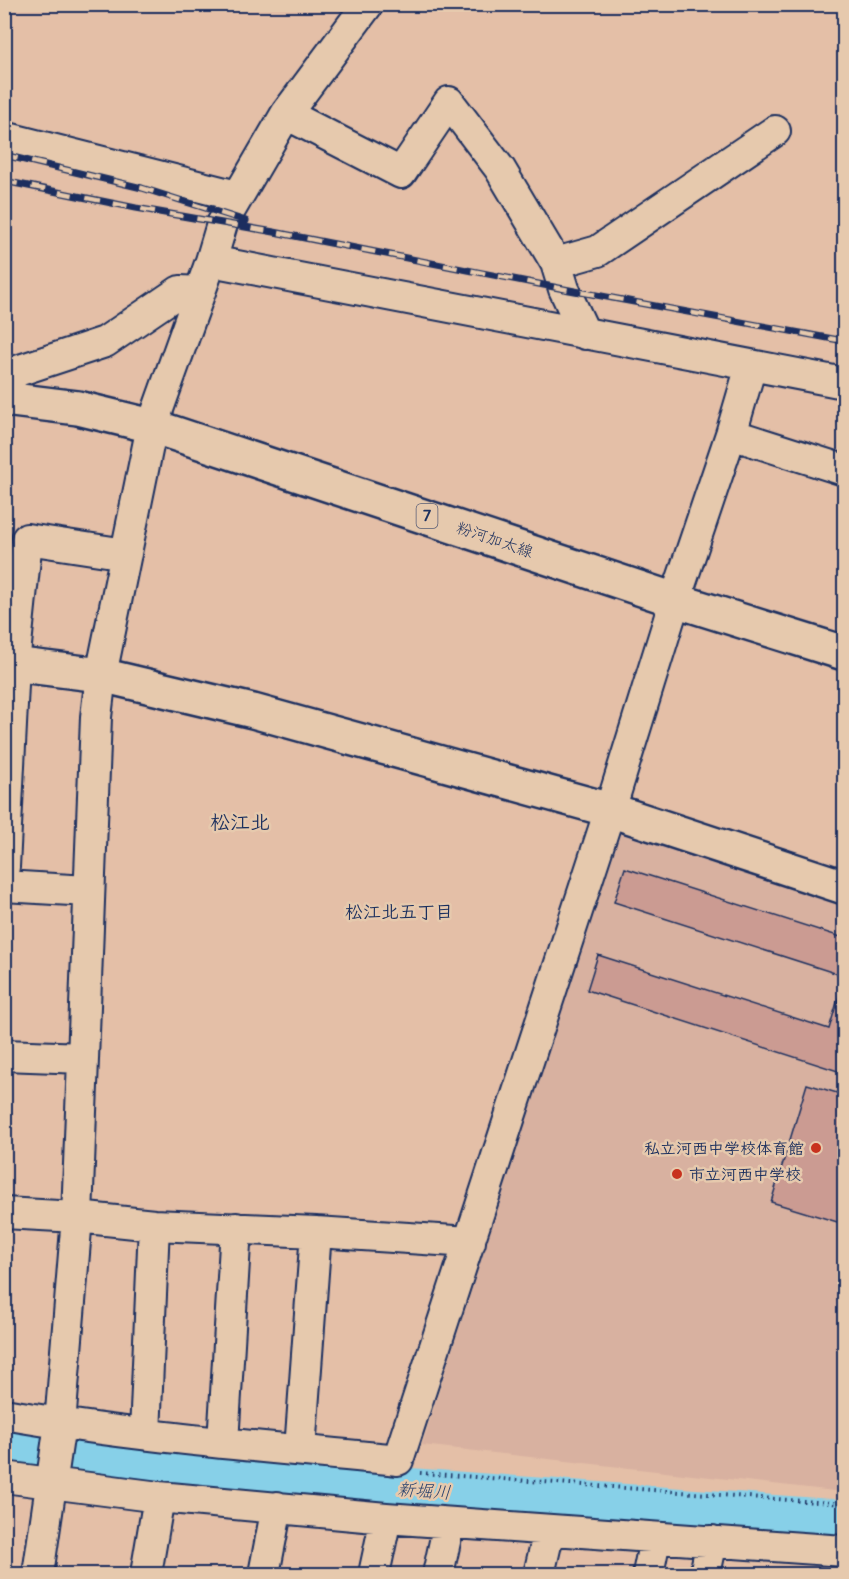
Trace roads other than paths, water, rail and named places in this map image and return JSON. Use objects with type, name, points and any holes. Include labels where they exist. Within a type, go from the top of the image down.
[{"type":"main road","name":"粉河加太線","points":[[4,399],[78,408],[152,426],[675,600],[844,653]]},
{"type":"main road","points":[[9,664],[102,675],[253,711],[610,810],[844,887]]},
{"type":"street","points":[[38,1575],[60,1424],[77,1217],[96,717],[102,675],[152,426],[222,224],[286,114],[368,4]]},
{"type":"street","points":[[286,114],[401,173],[449,102],[500,169],[556,263],[564,289],[585,334]]},
{"type":"street","points":[[556,263],[598,251],[775,131]]},
{"type":"street","points":[[4,137],[237,196]]},
{"type":"street","points":[[211,261],[844,383]]},
{"type":"street","points":[[4,393],[14,372],[105,342],[180,291],[200,292]]},
{"type":"street","points":[[4,1414],[60,1424],[145,1434],[398,1460],[610,810],[751,366]]},
{"type":"street","points":[[731,434],[844,470]]},
{"type":"street","points":[[4,867],[9,664],[16,538],[126,554]]},
{"type":"street","points":[[4,886],[88,891]]},
{"type":"street","points":[[4,1055],[83,1058]]},
{"type":"street","points":[[4,1213],[77,1217],[154,1225],[470,1242]]},
{"type":"street","points":[[145,1434],[154,1225]]},
{"type":"street","points":[[224,1443],[236,1228]]},
{"type":"street","points":[[300,1450],[316,1232]]},
{"type":"street","points":[[4,1477],[159,1497],[386,1518],[844,1551]]},
{"type":"street","points":[[146,1575],[159,1497]]},
{"type":"street","points":[[264,1575],[277,1507]]},
{"type":"street","points":[[374,1575],[386,1518]]},
{"type":"street","points":[[438,1575],[449,1523]]},
{"type":"street","points":[[539,1575],[549,1530]]},
{"type":"street","points":[[648,1575],[655,1539]]},
{"type":"street","points":[[705,1575],[712,1541]]},
{"type":"waterway","name":"新堀川","points":[[4,1450],[139,1470],[844,1522]]},
{"type":"railway","points":[[4,155],[142,188],[246,221]]},
{"type":"railway","points":[[4,181],[136,208],[274,232],[844,341]]},
{"type":"place","name":"私立河西中学校体育館","points":[[816,1148]]},
{"type":"place","name":"市立河西中学校","points":[[677,1174]]},
{"type":"district","name":"松江北","points":[[240,822]]},
{"type":"district","name":"松江北五丁目","points":[[399,912]]}]
